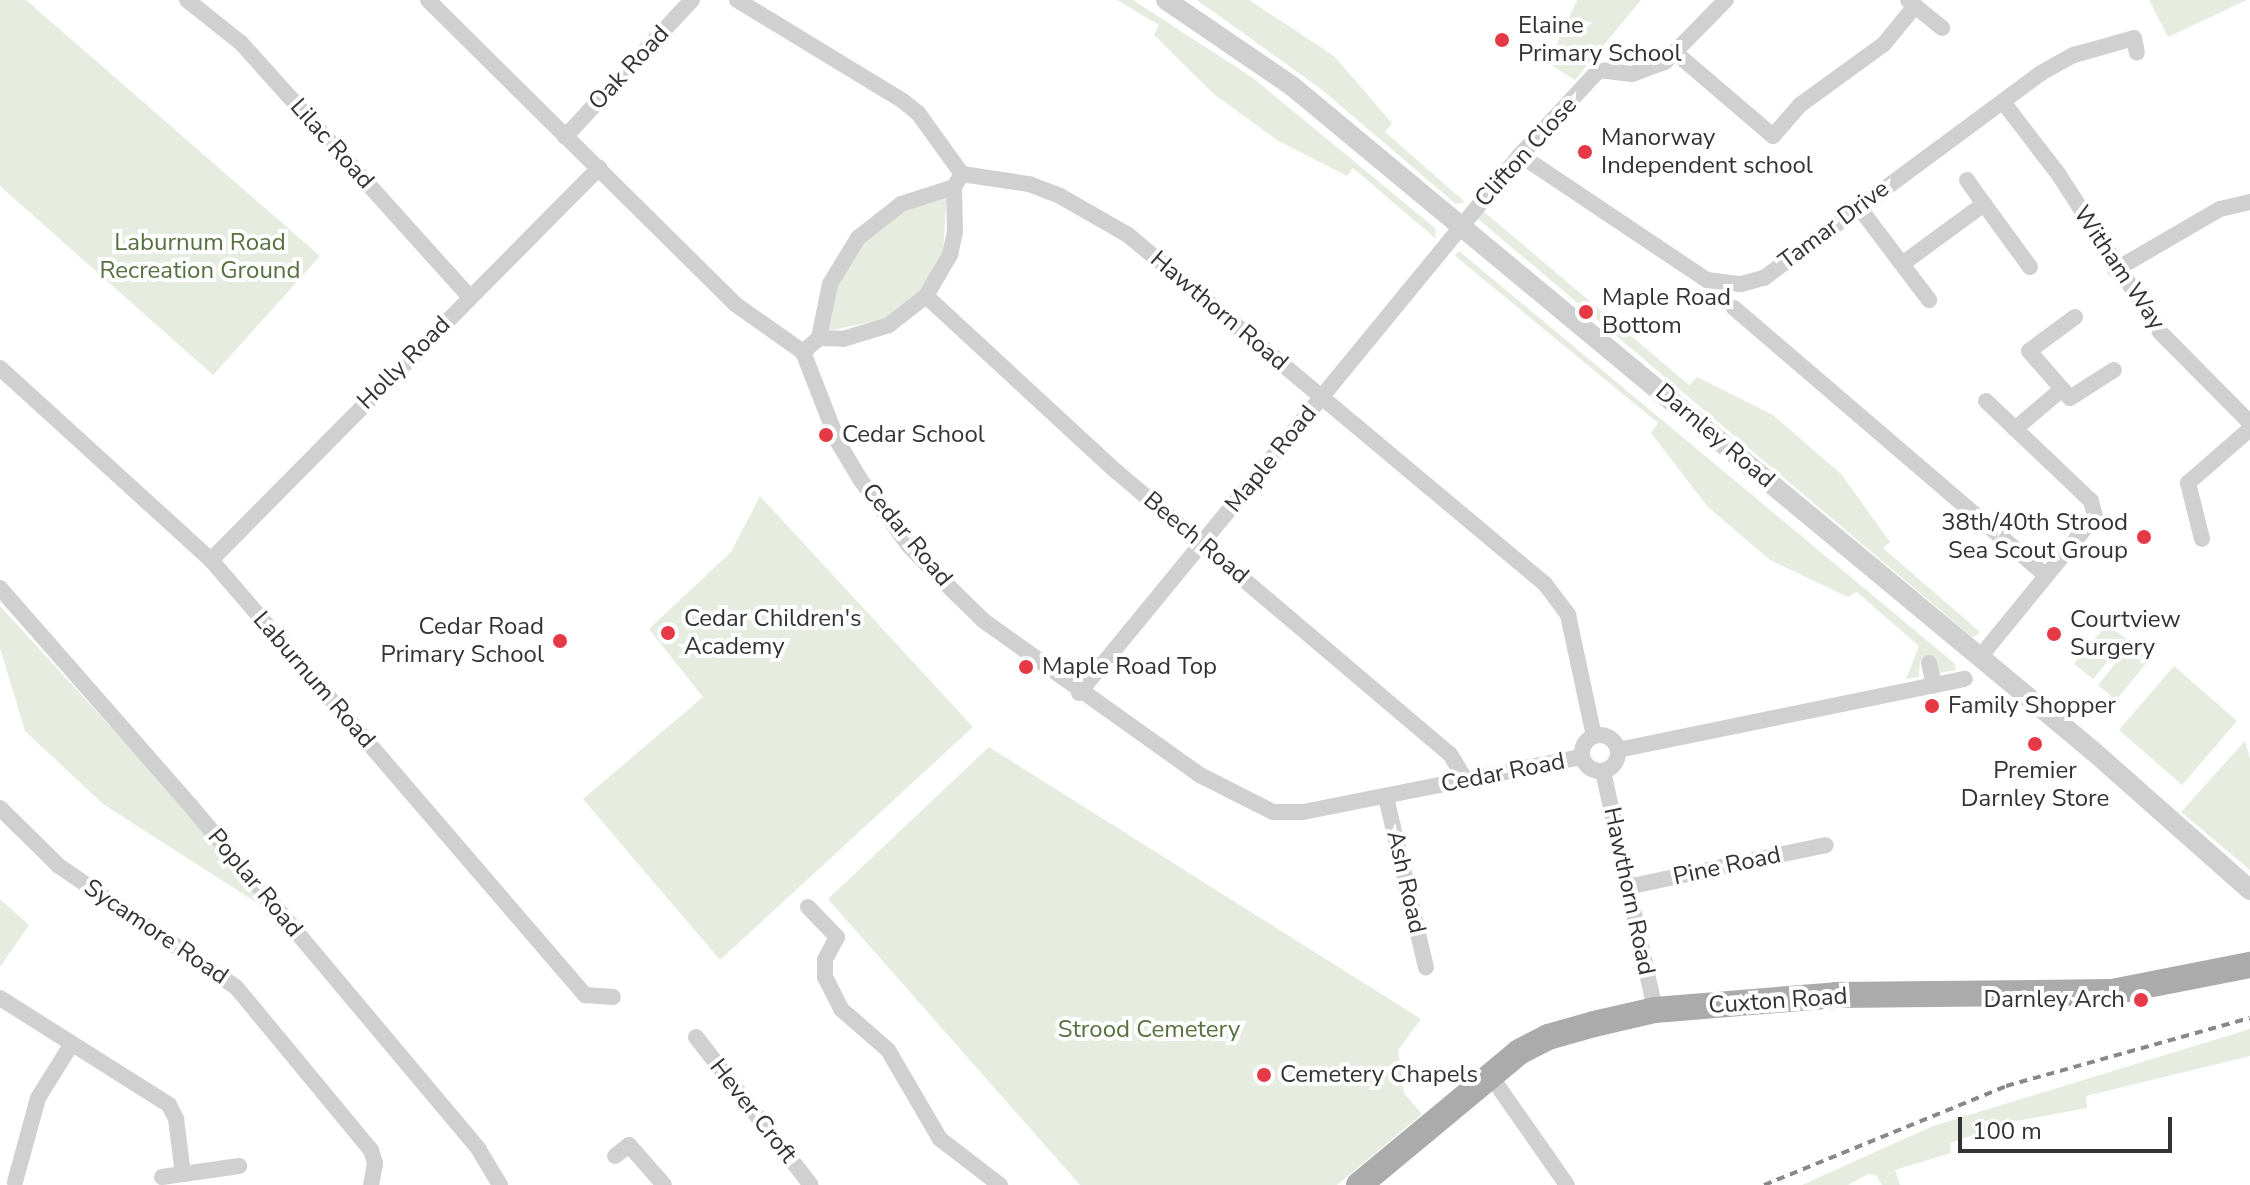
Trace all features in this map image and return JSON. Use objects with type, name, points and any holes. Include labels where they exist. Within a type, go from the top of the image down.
[{"type":"main road","name":"Cuxton Road","points":[[1359,1185],[1490,1075],[1548,1037],[1655,1010],[1836,995],[2112,992],[2250,965]]},
{"type":"street","points":[[428,0],[735,304],[803,352],[819,338],[830,284],[858,238],[901,204],[958,180]]},
{"type":"street","name":"Oak Road","points":[[565,137],[692,0]]},
{"type":"street","points":[[737,0],[918,113],[958,180],[950,255],[926,296],[889,325],[843,339],[819,338]]},
{"type":"street","name":"Darnley Road","points":[[1166,0],[1292,86],[1462,225],[1980,657],[2250,890]]},
{"type":"street","name":"Clifton Close","points":[[1462,225],[1520,155],[1599,70],[1632,74],[1677,54],[1726,0]]},
{"type":"street","name":"Lilac Road","points":[[191,1],[241,43],[470,297]]},
{"type":"street","points":[[1677,54],[1773,136],[1800,105],[1884,44],[1912,3],[1942,28]]},
{"type":"street","name":"Tamar Drive","points":[[1520,155],[1683,266],[1725,286],[1764,278],[1858,206],[2074,55],[2134,38],[2137,53]]},
{"type":"street","name":"Witham Way","points":[[2003,102],[2059,175],[2115,270],[2160,332],[2250,426]]},
{"type":"street","name":"Holly Road","points":[[211,560],[599,168]]},
{"type":"street","name":"Hawthorn Road","points":[[958,180],[1029,184],[1095,213],[1321,397],[1559,599],[1572,628],[1594,736]]},
{"type":"street","points":[[1967,180],[2030,267]]},
{"type":"street","points":[[2115,270],[2220,209],[2250,202]]},
{"type":"street","points":[[1902,264],[1984,204]]},
{"type":"street","points":[[1858,206],[1929,300]]},
{"type":"street","name":"Maple Road","points":[[1079,693],[1462,225]]},
{"type":"street","name":"Beech Road","points":[[926,296],[1202,543],[1450,754],[1465,779]]},
{"type":"street","points":[[1734,308],[2046,575]]},
{"type":"street","points":[[2075,317],[2029,351],[2070,398],[2114,370]]},
{"type":"street","name":"Cedar Road","points":[[803,352],[838,442],[910,547],[984,621],[1079,693],[1200,775],[1273,812],[1303,812],[1582,757]]},
{"type":"street","name":"Laburnum Road","points":[[0,368],[211,560],[585,995],[613,997]]},
{"type":"street","points":[[2015,429],[2062,389]]},
{"type":"street","points":[[1980,657],[2095,516],[2091,501],[1986,401]]},
{"type":"street","points":[[2202,539],[2188,483],[2250,426]]},
{"type":"street","name":"Poplar Road","points":[[0,588],[260,889],[479,1150],[500,1185]]},
{"type":"street","points":[[1929,663],[1934,685]]},
{"type":"street","points":[[1618,750],[1965,679]]},
{"type":"street","points":[[1594,736],[1612,739],[1618,750],[1614,766],[1603,771],[1588,766],[1582,757],[1583,746],[1594,736]]},
{"type":"street","name":"Hawthorn Road","points":[[1603,771],[1655,1010]]},
{"type":"street","name":"Ash Road","points":[[1386,797],[1426,967]]},
{"type":"street","name":"Sycamore Road","points":[[0,808],[59,866],[236,987],[371,1150],[375,1166],[370,1185]]},
{"type":"street","name":"Pine Road","points":[[1627,887],[1826,845]]},
{"type":"street","points":[[808,907],[837,937],[825,960],[825,977],[841,1009],[888,1050],[940,1139],[1000,1185]]},
{"type":"street","points":[[0,998],[169,1105],[176,1119],[183,1174]]},
{"type":"street","name":"Hever Croft","points":[[696,1037],[811,1185]]},
{"type":"street","points":[[13,1181],[38,1098],[71,1045]]},
{"type":"street","points":[[1490,1075],[1567,1185]]},
{"type":"street","points":[[615,1156],[629,1145],[664,1185]]},
{"type":"street","points":[[162,1177],[239,1166]]},
{"type":"green space","name":"Laburnum Road Recreation Ground","points":[[0,0],[26,0],[320,256],[213,375],[0,186]]},
{"type":"green space","points":[[1117,0],[1133,0],[1253,78],[1435,228],[1436,239],[1353,168],[1347,176],[1277,140],[1215,95],[1154,35],[1159,25]]},
{"type":"green space","points":[[1197,0],[1249,0],[1334,56],[1392,123],[1385,132],[1465,202],[1456,204],[1321,89]]},
{"type":"green space","points":[[1577,0],[1641,0],[1575,80],[1548,63]]},
{"type":"green space","points":[[2149,0],[2247,0],[2168,37]]},
{"type":"green space","points":[[947,193],[943,253],[921,291],[885,319],[824,332],[834,286],[861,241],[903,207]]},
{"type":"green space","points":[[1483,211],[1689,385],[1697,377],[1773,415],[1841,474],[1890,542],[1883,548],[1980,632],[1972,637],[1477,218]]},
{"type":"green space","points":[[1459,251],[1954,663],[1956,670],[1939,673],[1931,661],[1920,661],[1919,677],[1906,679],[1919,646],[1857,592],[1848,597],[1770,560],[1708,507],[1651,433],[1658,423],[1460,260],[1455,255]]},
{"type":"green space","points":[[760,496],[973,727],[720,960],[583,799],[703,697],[649,629],[731,552]]},
{"type":"green space","points":[[0,606],[192,816],[268,910],[103,804],[25,731],[0,648]]},
{"type":"green space","points":[[2107,624],[2126,639],[2093,679],[2074,664]]},
{"type":"green space","points":[[2130,645],[2149,660],[2116,700],[2098,685]]},
{"type":"green space","points":[[2174,666],[2237,721],[2182,785],[2119,730]]},
{"type":"green space","points":[[2245,741],[2250,759],[2250,870],[2181,812]]},
{"type":"green space","name":"Strood Cemetery","points":[[989,747],[1421,1019],[1398,1050],[1404,1093],[1422,1114],[1337,1185],[1080,1185],[828,899]]},
{"type":"green space","points":[[0,899],[29,925],[0,967]]},
{"type":"green space","points":[[2250,1029],[2250,1056],[2086,1096],[2087,1108],[2011,1122],[1950,1143],[1951,1153],[1895,1170],[1900,1185],[1882,1185],[1876,1175],[1868,1174],[1848,1185],[1802,1185],[1933,1126]]},
{"type":"railway","points":[[1764,1185],[2006,1086],[2250,1018]]},
{"type":"place","name":"Elaine Primary School","points":[[1502,40]]},
{"type":"place","name":"Manorway Independent school","points":[[1585,152]]},
{"type":"place","name":"Maple Road Bottom","points":[[1586,312]]},
{"type":"place","name":"Cedar School","points":[[826,435]]},
{"type":"place","name":"38th/40th Strood Sea Scout Group","points":[[2144,537]]},
{"type":"place","name":"Cedar Children's Academy","points":[[668,633]]},
{"type":"place","name":"Courtview Surgery","points":[[2054,634]]},
{"type":"place","name":"Cedar Road Primary School","points":[[560,641]]},
{"type":"place","name":"Maple Road Top","points":[[1026,667]]},
{"type":"place","name":"Family Shopper","points":[[1932,706]]},
{"type":"place","name":"Premier Darnley Store","points":[[2035,744]]},
{"type":"place","name":"Darnley Arch","points":[[2141,1000]]},
{"type":"place","name":"Cemetery Chapels","points":[[1264,1075]]}]
